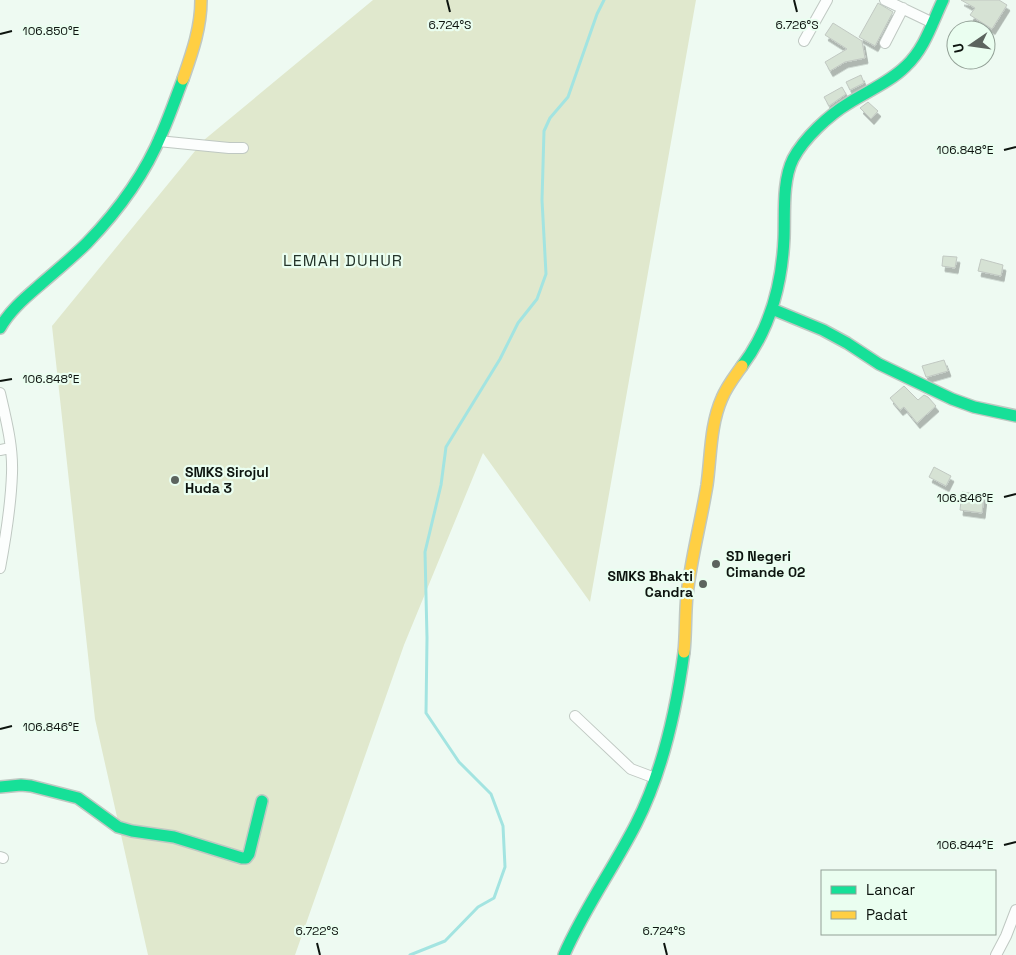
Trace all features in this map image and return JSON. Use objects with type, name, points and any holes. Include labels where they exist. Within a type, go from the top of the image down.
[{"type":"street","points":[[0,328],[3,321],[20,302],[98,232],[128,194],[158,141],[195,45],[200,28],[201,0]]},
{"type":"street","points":[[804,41],[827,0]]},
{"type":"street","points":[[885,0],[932,23]]},
{"type":"street","points":[[564,955],[578,926],[636,824],[649,795],[671,728],[684,648],[690,571],[704,499],[716,417],[730,381],[760,339],[772,309],[780,277],[783,252],[786,187],[794,157],[809,137],[838,111],[896,75],[912,61],[920,50],[943,0]]},
{"type":"street","points":[[885,43],[903,8]]},
{"type":"street","points":[[158,141],[243,148]]},
{"type":"street","points":[[772,309],[822,330],[847,343],[879,364],[952,399],[974,407],[1016,416]]},
{"type":"street","points":[[0,393],[8,429],[5,449],[12,471],[9,510],[0,568]]},
{"type":"street","points":[[575,716],[630,769],[655,778]]},
{"type":"street","points":[[0,787],[26,785],[78,798],[118,828],[174,837],[242,858],[246,858],[249,854],[262,801]]},
{"type":"street","points":[[996,955],[1016,910]]},
{"type":"green space","points":[[373,0],[696,0],[590,602],[483,453],[404,645],[295,955],[148,955],[95,719],[52,326],[204,140]]},
{"type":"building","points":[[961,0],[999,0],[1007,5],[996,23],[996,20],[978,20],[970,15],[975,8]]},
{"type":"building","points":[[878,3],[893,12],[875,46],[859,37]]},
{"type":"building","points":[[833,23],[862,41],[865,58],[845,62],[830,71],[825,62],[847,49],[825,35]]},
{"type":"building","points":[[861,75],[864,83],[850,90],[846,82]]},
{"type":"building","points":[[842,87],[846,94],[829,106],[824,97]]},
{"type":"building","points":[[868,102],[878,111],[871,119],[860,108]]},
{"type":"building","points":[[943,256],[957,257],[955,268],[942,266]]},
{"type":"building","points":[[981,259],[1003,265],[1001,276],[978,271]]},
{"type":"building","points":[[944,360],[948,371],[926,377],[922,366]]},
{"type":"building","points":[[904,386],[918,400],[924,395],[936,406],[917,423],[904,407],[900,410],[890,398]]},
{"type":"building","points":[[934,467],[951,476],[946,486],[929,477]]},
{"type":"building","points":[[962,492],[984,495],[982,513],[960,510]]},
{"type":"waterway","points":[[410,955],[445,941],[478,907],[494,898],[505,867],[503,826],[491,794],[459,762],[426,713],[425,552],[441,485],[446,447],[500,359],[518,323],[537,299],[546,274],[542,200],[544,131],[550,118],[568,97],[597,14],[604,0]]},
{"type":"traffic: fast","points":[[742,366],[760,337],[773,305],[777,289],[783,255],[787,177],[793,159],[810,135],[833,114],[886,82],[913,59],[923,43],[943,0]]},
{"type":"traffic: fast","points":[[0,328],[19,304],[87,243],[120,205],[139,177],[155,148],[168,120],[183,79]]},
{"type":"traffic: fast","points":[[772,309],[823,330],[879,364],[952,399],[974,407],[1016,416]]},
{"type":"traffic: fast","points":[[564,955],[580,921],[636,824],[654,783],[667,741],[677,697],[684,652]]},
{"type":"traffic: fast","points":[[0,787],[31,786],[78,798],[118,827],[174,837],[242,858],[246,858],[249,854],[262,801]]},
{"type":"traffic: slow","points":[[183,79],[198,30],[201,0]]},
{"type":"traffic: slow","points":[[684,652],[686,602],[707,485],[715,419],[724,394],[742,366]]},
{"type":"place","name":"SMKS Sirojul Huda 3","points":[[175,480]]},
{"type":"place","name":"SD Negeri Cimande 02","points":[[716,564]]},
{"type":"place","name":"SMKS Bhakti Candra","points":[[703,584]]},
{"type":"district","name":"LEMAH DUHUR","points":[[343,260]]}]
